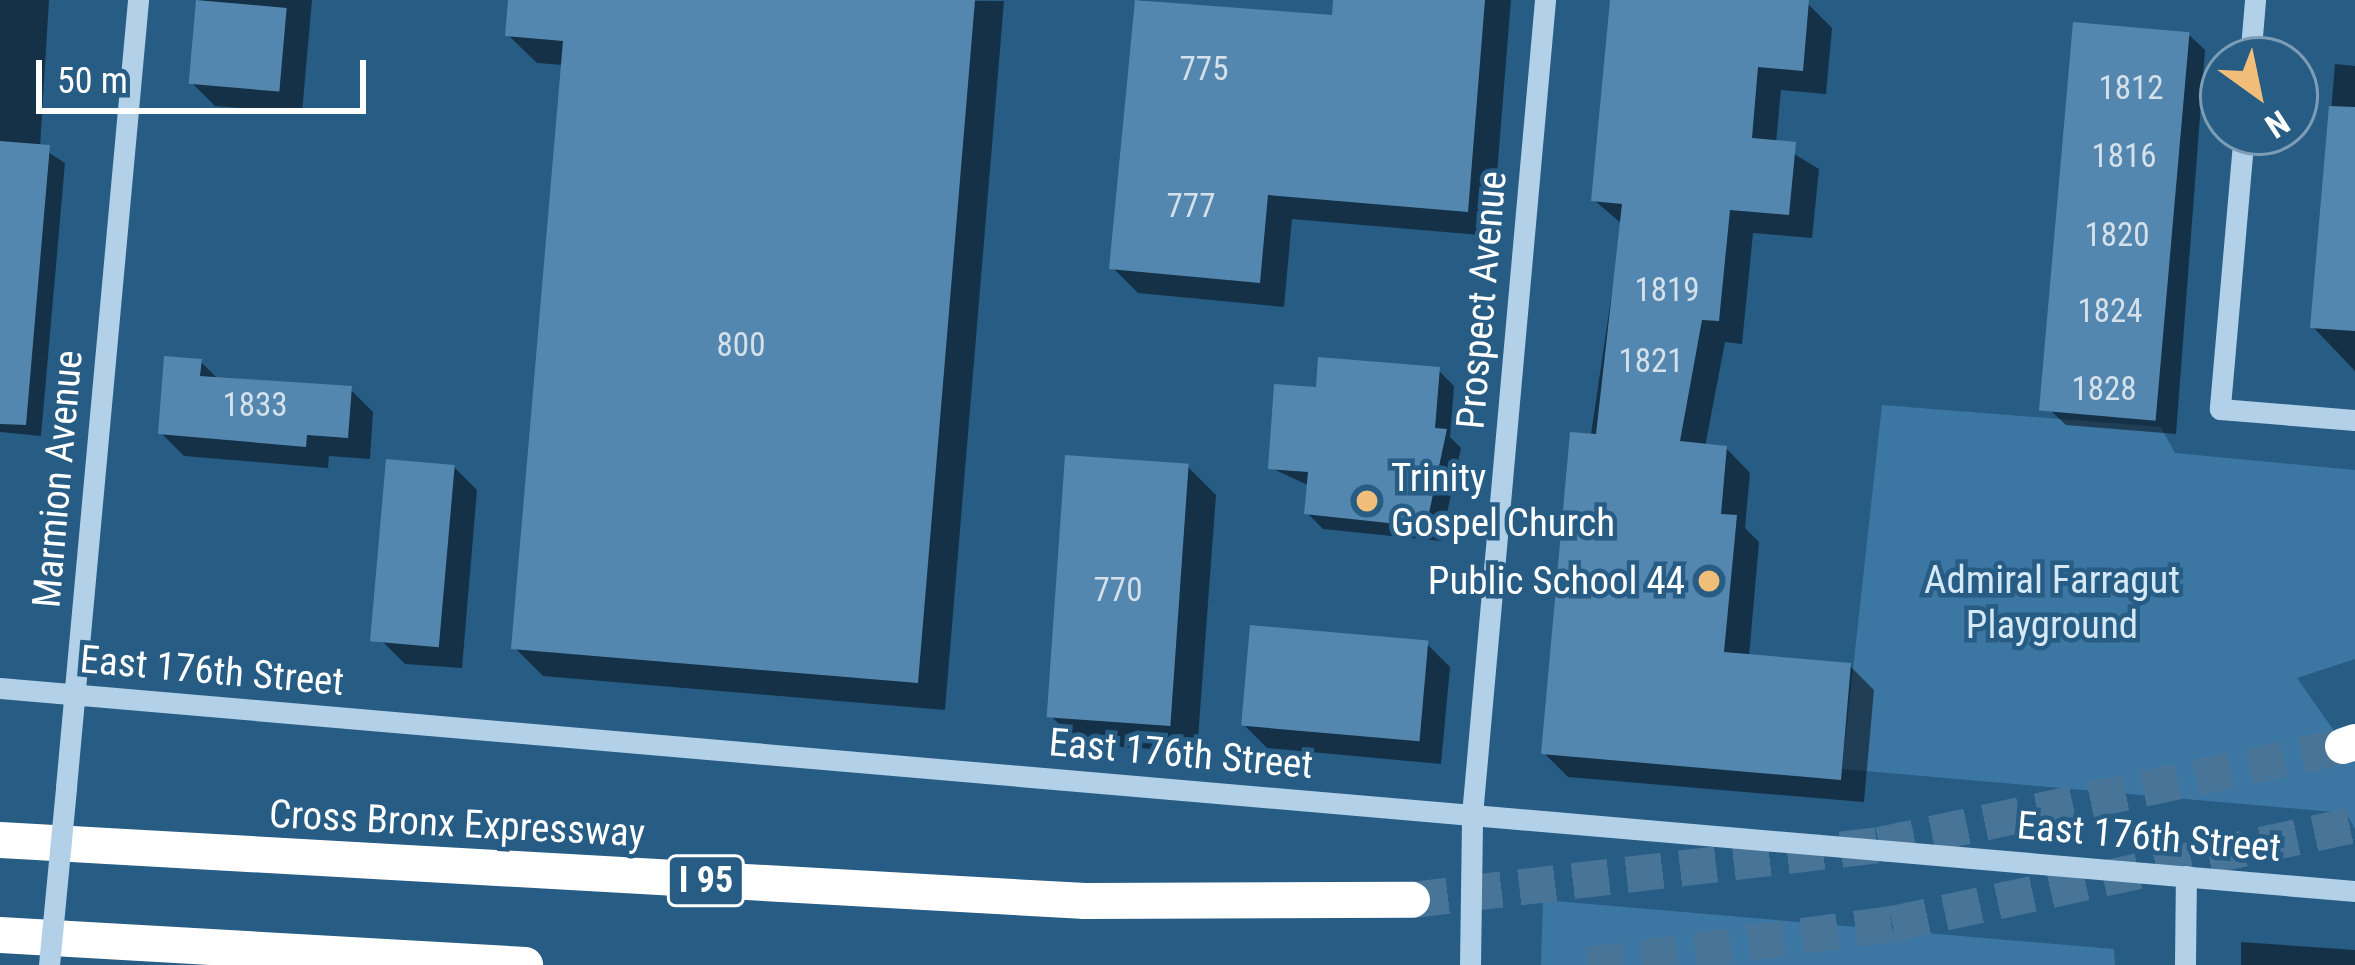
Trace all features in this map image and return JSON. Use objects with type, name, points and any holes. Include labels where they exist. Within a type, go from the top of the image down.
[{"type":"highway","name":"Cross Bronx Expressway","points":[[0,840],[1085,901],[1412,900]]},
{"type":"highway","points":[[0,935],[525,965]]},
{"type":"street","name":"Marmion Avenue","points":[[49,965],[138,0]]},
{"type":"street","name":"Prospect Avenue","points":[[1470,965],[1472,815],[1545,0]]},
{"type":"street","points":[[2252,36],[2255,0]]},
{"type":"street","points":[[2242,156],[2221,409],[2355,420]]},
{"type":"street","name":"East 176th Street","points":[[0,688],[2355,891]]},
{"type":"street","points":[[2185,965],[2186,876]]},
{"type":"green space","name":"Admiral Farragut Playground","points":[[1882,405],[2161,427],[2175,453],[2355,470],[2355,659],[2297,678],[2355,761],[2355,829],[2346,813],[1842,769]]},
{"type":"green space","points":[[1543,900],[2114,949],[2115,965],[1541,965]]},
{"type":"building","points":[[196,0],[287,8],[279,92],[189,84]]},
{"type":"building","points":[[508,0],[975,0],[918,683],[511,649],[563,41],[505,36]]},
{"type":"building","points":[[1135,0],[1332,15],[1333,0],[1485,0],[1468,212],[1268,195],[1260,283],[1109,269]]},
{"type":"building","points":[[1610,0],[1809,0],[1803,71],[1758,67],[1752,138],[1796,142],[1789,215],[1730,210],[1719,321],[1702,320],[1680,441],[1727,446],[1721,514],[1737,515],[1724,652],[1851,663],[1841,780],[1541,754],[1570,432],[1596,434],[1622,204],[1591,201]]},
{"type":"building","points":[[2073,22],[2190,32],[2156,421],[2039,411]]},
{"type":"building","points":[[2329,106],[2355,107],[2355,331],[2310,328]]},
{"type":"building","points":[[0,141],[50,145],[26,425],[0,424]]},
{"type":"building","points":[[164,356],[202,359],[200,376],[352,386],[348,438],[307,435],[306,447],[158,434]]},
{"type":"building","points":[[1318,357],[1440,367],[1435,428],[1447,429],[1426,527],[1304,514],[1308,472],[1268,469],[1274,384],[1316,387]]},
{"type":"building","points":[[1065,455],[1189,464],[1170,726],[1047,717]]},
{"type":"building","points":[[386,459],[455,465],[439,647],[370,641]]},
{"type":"building","points":[[1250,625],[1428,641],[1420,741],[1241,726]]},
{"type":"tunnel","points":[[1412,900],[1879,845],[2343,746]]},
{"type":"tunnel","points":[[1588,965],[1892,924],[2355,825]]},
{"type":"place","name":"Trinity Gospel Church","points":[[1367,501]]},
{"type":"place","name":"Public School 44","points":[[1709,581]]}]
